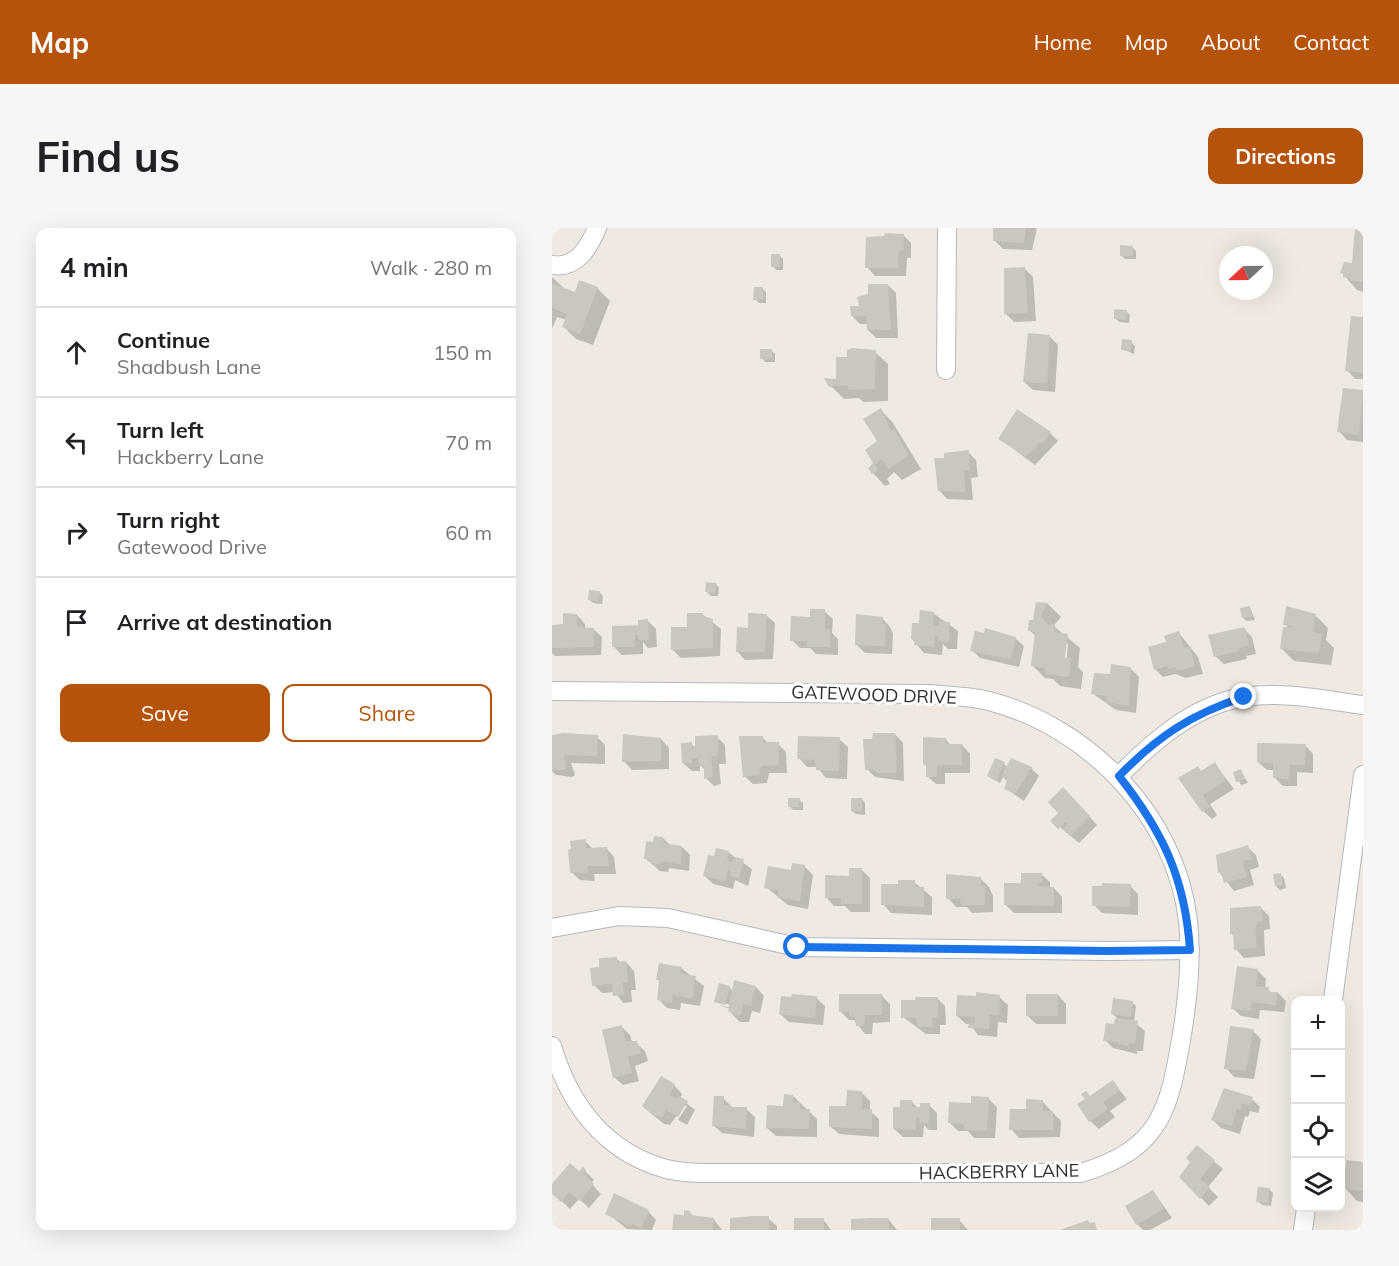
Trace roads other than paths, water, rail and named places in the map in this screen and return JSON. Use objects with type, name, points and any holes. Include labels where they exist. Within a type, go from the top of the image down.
[{"type":"street","points":[[552,265],[560,266],[586,253],[597,228]]},
{"type":"street","points":[[946,370],[947,228]]},
{"type":"street","name":"GATEWOOD DRIVE","points":[[552,691],[930,694],[987,700],[1023,712],[1072,737],[1119,776]]},
{"type":"street","points":[[1119,776],[1172,728],[1210,708],[1244,697],[1294,696],[1363,705]]},
{"type":"street","points":[[1334,996],[1363,775]]},
{"type":"street","name":"HACKBERRY LANE","points":[[552,1046],[560,1073],[580,1110],[588,1119],[619,1147],[663,1168],[700,1173],[1081,1173],[1105,1165],[1130,1151],[1162,1117],[1172,1092],[1189,988],[1190,950],[1182,886],[1168,850],[1145,809],[1119,776]]},
{"type":"street","points":[[552,928],[619,916],[668,918],[797,947],[1190,950]]},
{"type":"street","points":[[1303,1230],[1305,1212]]}]
